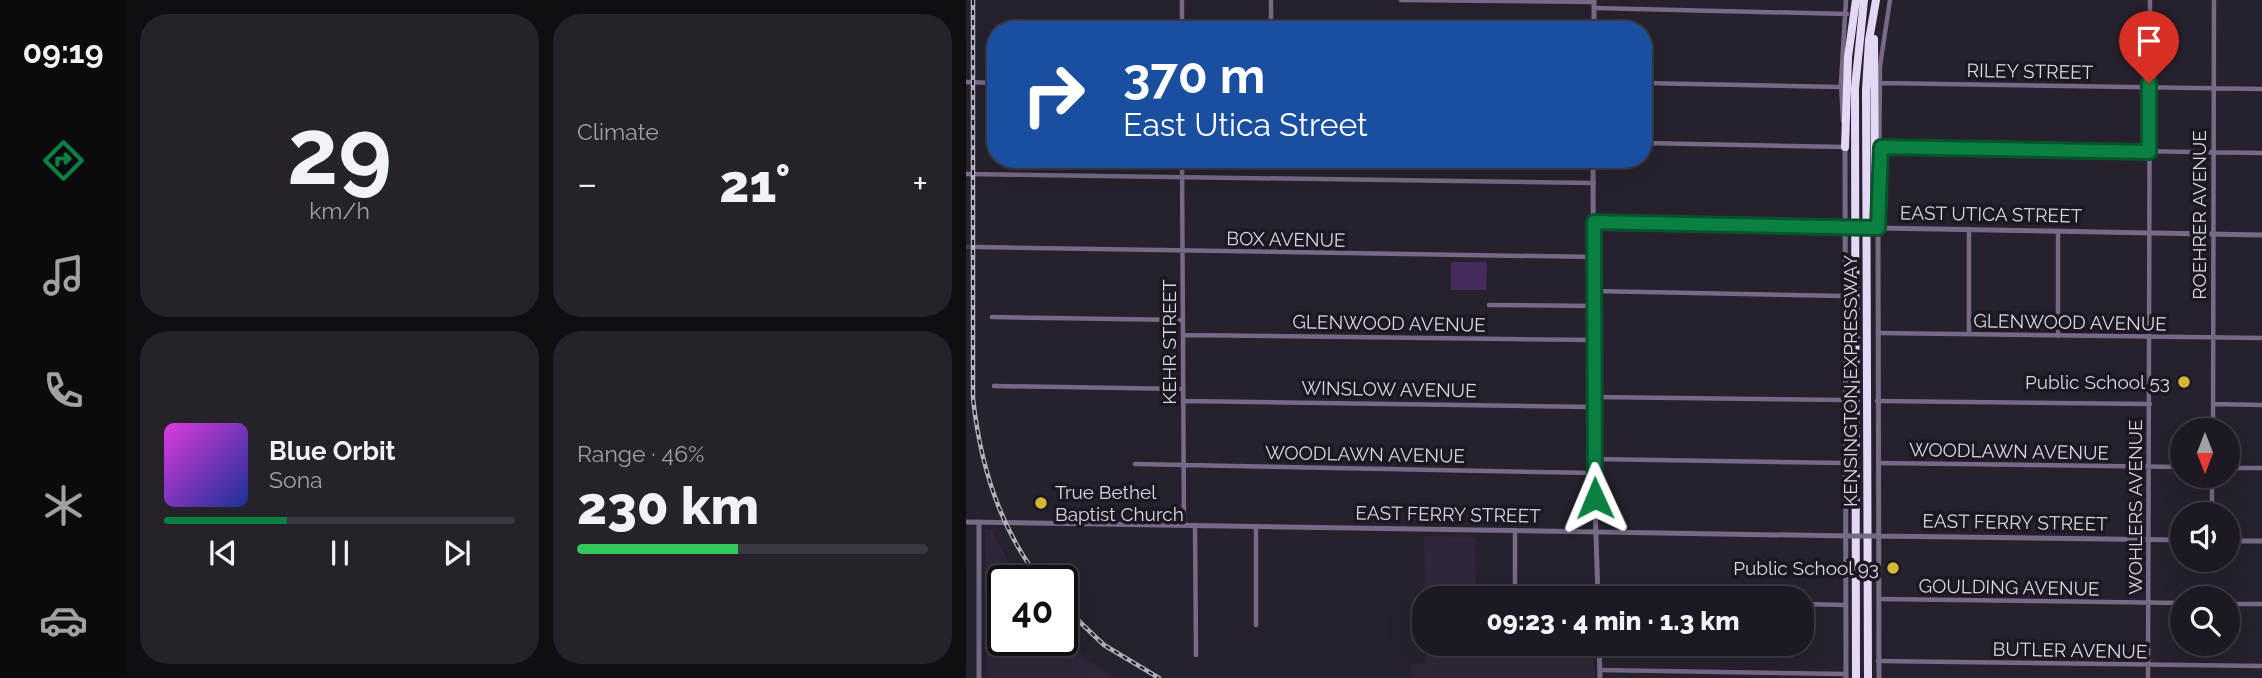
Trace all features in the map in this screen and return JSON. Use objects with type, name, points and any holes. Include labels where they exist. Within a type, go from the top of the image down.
[{"type":"highway","points":[[1845,147],[1848,57],[1856,0]]},
{"type":"highway","name":"KENSINGTON EXPRESSWAY","points":[[1856,678],[1855,88],[1858,34],[1864,0]]},
{"type":"highway","name":"KENSINGTON EXPRESSWAY","points":[[1868,678],[1866,90],[1876,0]]},
{"type":"highway","points":[[1873,16],[1876,226]]},
{"type":"street","points":[[1182,0],[1182,21]]},
{"type":"street","points":[[1271,0],[1271,21]]},
{"type":"street","points":[[1401,0],[1847,14]]},
{"type":"street","points":[[1600,670],[1683,675],[1846,676],[1847,228],[1841,87],[1846,0]]},
{"type":"street","points":[[1878,678],[1876,226],[1881,147],[1880,66],[1890,0]]},
{"type":"street","name":"WOHLERS AVENUE","points":[[2148,678],[2150,0]]},
{"type":"street","name":"ROEHRER AVENUE","points":[[2213,418],[2214,0]]},
{"type":"street","points":[[966,82],[987,83]]},
{"type":"street","points":[[1652,83],[1841,87]]},
{"type":"street","name":"RILEY STREET","points":[[1881,83],[2262,89]]},
{"type":"street","points":[[1652,143],[1845,147]]},
{"type":"street","points":[[1881,147],[2262,153]]},
{"type":"street","name":"KEHR STREET","points":[[1182,168],[1184,525]]},
{"type":"street","points":[[1594,168],[1594,472],[1598,586]]},
{"type":"street","points":[[966,174],[1594,183]]},
{"type":"street","name":"EAST UTICA STREET","points":[[1594,222],[2262,235]]},
{"type":"street","points":[[1969,229],[1969,334]]},
{"type":"street","points":[[2058,231],[2058,336]]},
{"type":"street","name":"BOX AVENUE","points":[[977,247],[1594,257]]},
{"type":"street","points":[[1594,291],[1846,296]]},
{"type":"street","points":[[1489,305],[1594,306]]},
{"type":"street","points":[[992,317],[1183,320]]},
{"type":"street","name":"GLENWOOD AVENUE","points":[[1877,333],[2262,338]]},
{"type":"street","name":"GLENWOOD AVENUE","points":[[1183,335],[1594,340]]},
{"type":"street","points":[[994,386],[1183,389]]},
{"type":"street","points":[[1594,397],[1845,400]]},
{"type":"street","name":"WINSLOW AVENUE","points":[[1183,401],[1594,407]]},
{"type":"street","points":[[1877,401],[2150,404]]},
{"type":"street","points":[[2213,404],[2262,405]]},
{"type":"street","points":[[1594,459],[1846,463]]},
{"type":"street","name":"WOODLAWN AVENUE","points":[[1878,463],[2170,467]]},
{"type":"street","name":"WOODLAWN AVENUE","points":[[1135,464],[1594,472]]},
{"type":"street","points":[[2240,468],[2262,468]]},
{"type":"street","name":"EAST FERRY STREET","points":[[966,522],[2170,540]]},
{"type":"street","points":[[978,522],[979,678]]},
{"type":"street","points":[[1195,525],[1196,655]]},
{"type":"street","points":[[1256,526],[1256,625]]},
{"type":"street","points":[[1515,530],[1515,586]]},
{"type":"street","points":[[2240,541],[2262,541]]},
{"type":"street","name":"GOULDING AVENUE","points":[[1878,599],[2170,603]]},
{"type":"street","points":[[1814,604],[1846,605]]},
{"type":"street","points":[[2240,604],[2262,604]]},
{"type":"street","points":[[1599,656],[1600,678]]},
{"type":"street","name":"BUTLER AVENUE","points":[[1878,661],[2262,667]]},
{"type":"shaded area","points":[[1451,262],[1487,262],[1486,290],[1451,290]]},
{"type":"shaded area","points":[[985,529],[992,530],[1010,565],[987,565],[987,656],[1078,656],[1078,652],[1115,678],[987,678]]},
{"type":"shaded area","points":[[1424,536],[1475,537],[1476,586],[1425,586]]},
{"type":"shaded area","points":[[1426,656],[1594,656],[1595,678],[1412,678],[1411,664],[1426,663]]},
{"type":"tunnel","points":[[966,247],[977,247]]},
{"type":"railway","points":[[973,0],[973,398],[981,447],[994,495],[1014,540],[1030,565]]},
{"type":"railway","points":[[1078,620],[1104,645],[1159,678]]},
{"type":"place","name":"Public School 53","points":[[2184,382]]},
{"type":"place","name":"True Bethel Baptist Church","points":[[1041,503]]},
{"type":"place","name":"Public School 93","points":[[1893,568]]},
{"type":"route","points":[[1595,498],[1594,222],[1878,228],[1881,147],[2149,152],[2149,83]]}]
